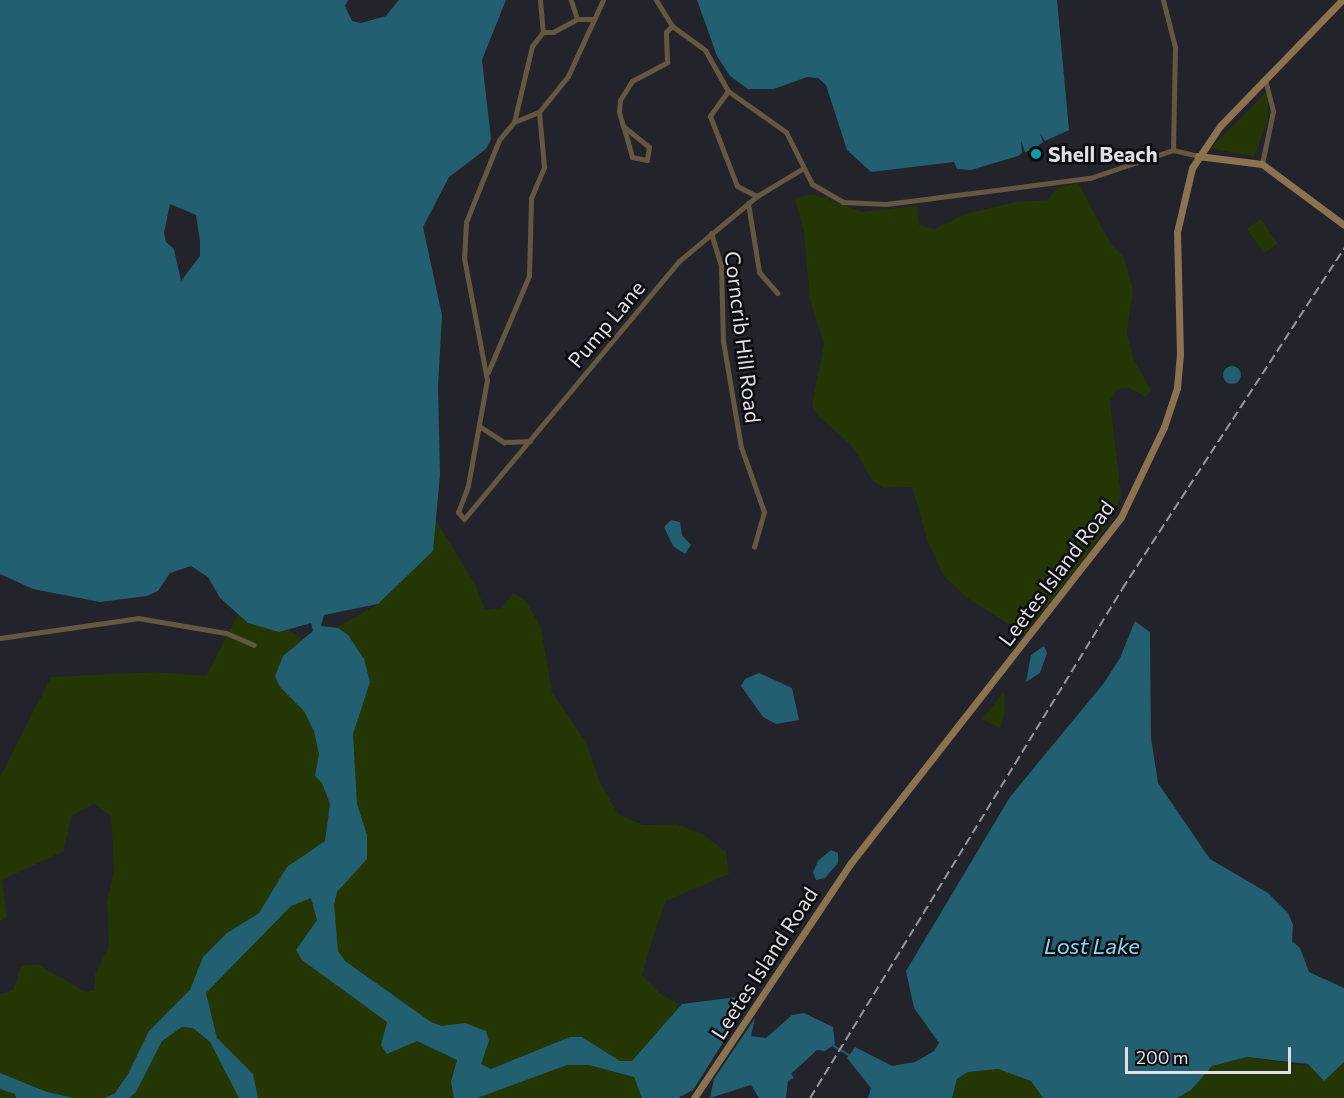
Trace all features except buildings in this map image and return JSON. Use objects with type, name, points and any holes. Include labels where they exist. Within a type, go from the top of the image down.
[{"type":"main road","name":"Leetes Island Road","points":[[694,1098],[850,864],[1095,555],[1128,505],[1164,428],[1177,388],[1177,232],[1184,190],[1198,156],[1213,135],[1342,0]]},
{"type":"main road","points":[[1198,156],[1262,164],[1344,225]]},
{"type":"street","points":[[514,122],[532,46],[543,32],[540,0]]},
{"type":"street","points":[[571,0],[577,19]]},
{"type":"street","points":[[487,373],[463,241],[466,222],[491,157],[506,127],[539,112],[568,76],[603,0]]},
{"type":"street","points":[[656,0],[672,26],[705,50],[728,91],[786,132],[802,169],[822,193],[859,205],[1107,176],[1155,153],[1173,150],[1198,156]]},
{"type":"street","points":[[1163,0],[1175,47],[1173,150]]},
{"type":"street","points":[[543,32],[553,32],[577,19],[594,19]]},
{"type":"street","points":[[623,126],[649,147],[647,160],[632,157],[623,126],[619,112],[625,90],[639,76],[667,62],[666,32],[672,26]]},
{"type":"street","points":[[1262,164],[1273,111],[1265,79]]},
{"type":"street","points":[[728,91],[710,117],[736,186],[757,196]]},
{"type":"street","points":[[530,441],[504,442],[479,426],[487,373],[529,276],[531,198],[544,167],[539,112]]},
{"type":"street","name":"Pump Lane","points":[[479,426],[468,486],[458,512],[465,519],[679,261],[757,196],[802,169]]},
{"type":"street","points":[[748,203],[757,266],[777,293]]},
{"type":"street","name":"Corncrib Hill Road","points":[[711,233],[721,266],[723,341],[741,447],[764,512],[754,547]]},
{"type":"street","points":[[0,638],[138,618],[226,633],[254,645]]},
{"type":"green space","points":[[1269,89],[1267,122],[1254,157],[1211,148]]},
{"type":"green space","points":[[1078,183],[1111,244],[1124,257],[1133,290],[1127,332],[1133,358],[1151,390],[1146,397],[1129,388],[1117,389],[1110,401],[1121,495],[1111,519],[1089,552],[1025,634],[967,598],[943,575],[928,542],[912,487],[883,488],[873,481],[852,446],[818,416],[812,405],[824,344],[810,300],[804,232],[795,198],[813,194],[862,212],[917,206],[919,225],[934,229],[965,214],[1015,202],[1048,200],[1057,188]]},
{"type":"green space","points":[[1261,219],[1278,244],[1264,253],[1247,229]]},
{"type":"green space","points":[[434,517],[475,584],[485,610],[502,608],[513,593],[526,601],[541,628],[552,692],[586,742],[600,782],[618,814],[643,825],[677,824],[704,835],[726,852],[729,874],[666,901],[655,931],[642,975],[659,993],[680,1005],[644,1098],[0,1098],[0,994],[13,990],[21,966],[37,964],[86,992],[94,990],[95,975],[109,945],[107,901],[114,871],[111,816],[94,804],[71,816],[64,851],[2,880],[7,917],[0,921],[0,777],[51,677],[154,672],[206,676],[244,603],[302,638],[335,628],[378,604],[433,551]]},
{"type":"green space","points":[[1004,692],[1005,710],[1001,729],[982,719]]},
{"type":"green space","points":[[1247,1057],[1337,1070],[1344,1062],[1344,1098],[1177,1098],[1191,1090],[1212,1066]]},
{"type":"green space","points":[[998,1069],[1031,1080],[1043,1098],[952,1098],[957,1079],[968,1072]]},
{"type":"water","points":[[0,0],[348,0],[345,6],[352,21],[361,23],[386,16],[399,0],[506,0],[482,60],[491,139],[486,149],[449,177],[423,227],[442,315],[438,386],[440,475],[433,551],[378,604],[324,615],[321,626],[338,628],[348,635],[364,659],[370,682],[353,734],[357,804],[367,835],[367,859],[337,892],[334,904],[338,951],[345,961],[431,1022],[442,1026],[465,1023],[486,1031],[489,1041],[481,1064],[491,1069],[570,1037],[582,1037],[620,1061],[632,1061],[682,1004],[753,995],[693,1090],[678,1098],[642,1098],[634,1077],[589,1065],[567,1065],[477,1098],[454,1098],[451,1082],[457,1060],[417,1041],[387,1054],[381,1045],[387,1022],[302,960],[296,950],[317,920],[311,898],[291,906],[206,993],[217,1038],[253,1074],[258,1098],[239,1098],[210,1042],[193,1028],[182,1027],[162,1041],[136,1092],[129,1098],[105,1098],[115,1093],[128,1074],[149,1031],[190,990],[203,957],[227,933],[259,913],[287,867],[325,841],[330,804],[322,783],[315,776],[319,754],[314,731],[304,711],[280,687],[275,676],[283,656],[313,631],[311,623],[279,632],[248,623],[220,598],[208,577],[191,566],[170,573],[158,591],[147,596],[100,602],[33,589],[0,574]],"holes":[[[170,204],[196,215],[200,256],[181,281],[174,249],[166,242],[164,233]]]},
{"type":"water","points":[[697,0],[1057,0],[1069,130],[1045,141],[1040,133],[1043,142],[1033,150],[1025,152],[1021,141],[1022,153],[1018,156],[971,170],[957,169],[954,162],[871,172],[847,150],[826,85],[818,78],[807,77],[774,89],[748,89],[730,76],[717,56]]},
{"type":"water","points":[[1232,366],[1238,369],[1241,375],[1238,381],[1232,384],[1226,381],[1223,375],[1226,369]]},
{"type":"water","points":[[671,520],[680,522],[682,535],[691,545],[685,554],[673,546],[664,527]]},
{"type":"water","name":"Lost Lake","points":[[1135,621],[1150,632],[1151,738],[1158,783],[1210,859],[1268,893],[1288,913],[1293,925],[1292,941],[1300,948],[1309,972],[1344,988],[1344,1062],[1324,1081],[1308,1064],[1247,1057],[1212,1066],[1191,1090],[1177,1098],[1043,1098],[1031,1081],[998,1069],[968,1072],[957,1079],[952,1098],[868,1098],[871,1088],[847,1058],[855,1047],[892,1066],[915,1062],[934,1051],[939,1043],[914,1008],[906,971],[1010,797],[1104,683],[1120,658]]},
{"type":"water","points":[[1044,646],[1047,653],[1040,673],[1026,682],[1031,655]]},
{"type":"water","points":[[759,673],[792,688],[799,720],[776,724],[763,717],[741,686],[745,679]]},
{"type":"water","points":[[831,850],[838,853],[838,863],[825,878],[816,880],[813,872],[818,861]]},
{"type":"water","points":[[804,1013],[833,1027],[835,1044],[825,1051],[817,1050],[791,1074],[794,1078],[788,1081],[786,1098],[759,1098],[751,1085],[710,1098],[714,1079],[755,1018],[751,1036],[766,1038],[792,1015]]},
{"type":"water","points":[[0,1073],[47,1092],[74,1098],[16,1098],[15,1094],[0,1089]]},
{"type":"waterway","points":[[834,1046],[849,1055]]},
{"type":"railway","points":[[810,1098],[1122,589],[1344,248]]},
{"type":"place","name":"Shell Beach","points":[[1036,154]]}]
